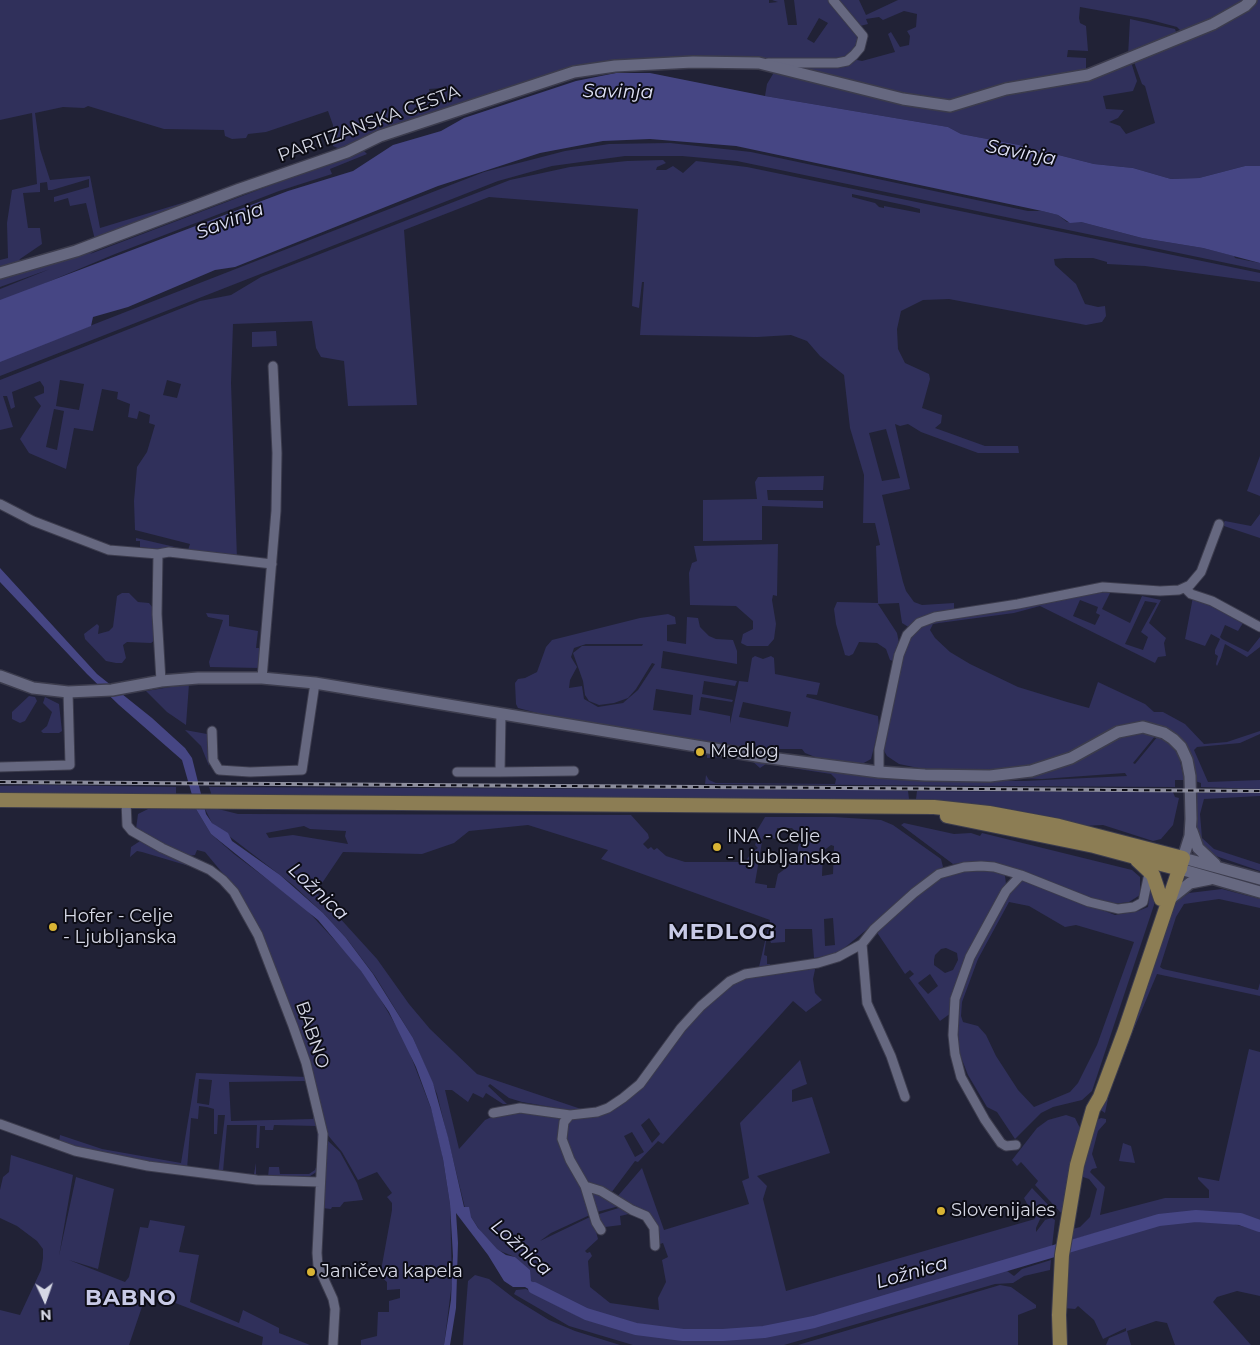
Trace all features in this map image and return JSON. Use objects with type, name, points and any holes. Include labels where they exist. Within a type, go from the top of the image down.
[{"type":"main road","points":[[0,800],[907,806],[947,808],[1018,818],[1096,834],[1177,862]]},
{"type":"main road","points":[[907,806],[1132,856],[1177,862]]},
{"type":"main road","points":[[1132,856],[1153,875],[1164,900]]},
{"type":"main road","points":[[1060,1345],[1060,1278],[1064,1230],[1077,1165],[1093,1109],[1094,1095],[1177,862]]},
{"type":"street","name":"PARTIZANSKA CESTA","points":[[0,273],[76,251],[240,189],[347,152],[380,136],[574,72],[615,66],[693,62],[838,63],[847,61],[860,48],[863,36],[834,0]]},
{"type":"street","name":"PARTIZANSKA CESTA","points":[[760,63],[903,98],[950,106],[1006,89],[1088,75],[1213,24],[1245,6],[1251,0]]},
{"type":"street","points":[[262,678],[272,564],[277,462],[273,366]]},
{"type":"street","points":[[0,504],[33,521],[110,550],[158,554],[169,552],[272,564]]},
{"type":"street","points":[[878,772],[879,750],[899,655],[907,635],[919,623],[935,617],[1018,604],[1103,587],[1166,592],[1185,588],[1201,572],[1219,524]]},
{"type":"street","points":[[158,554],[157,606],[161,681]]},
{"type":"street","points":[[1185,588],[1191,594],[1218,604],[1260,627]]},
{"type":"street","points":[[0,676],[33,688],[68,692],[136,687],[161,681],[198,678],[262,678],[315,683],[712,750],[878,772],[962,776],[1022,773],[1063,762],[1118,732],[1143,727],[1164,733],[1181,747],[1189,768],[1191,827],[1198,848],[1219,874]]},
{"type":"street","points":[[212,731],[213,760],[219,770],[250,772],[302,770],[315,683]]},
{"type":"street","points":[[0,767],[70,765],[68,692]]},
{"type":"street","points":[[500,772],[501,714]]},
{"type":"street","points":[[457,772],[574,772]]},
{"type":"street","points":[[1177,862],[1191,793]]},
{"type":"street","name":"BABNO","points":[[126,801],[127,825],[132,832],[210,870],[223,880],[246,912],[258,935],[306,1063],[324,1134],[320,1182],[318,1266],[334,1304],[333,1345]]},
{"type":"street","points":[[1177,862],[1191,827]]},
{"type":"street","points":[[1177,862],[1219,874],[1260,892]]},
{"type":"street","points":[[493,1112],[520,1108],[570,1115],[597,1112],[623,1098],[640,1084],[701,1006],[730,981],[745,974],[818,963],[838,957],[862,944],[874,929],[914,892],[939,874],[964,866],[994,867],[1021,875],[1089,902],[1118,909],[1134,907],[1143,902],[1148,878]]},
{"type":"street","points":[[1164,900],[1190,883],[1219,874],[1260,879]]},
{"type":"street","points":[[1016,1145],[1006,1146],[1001,1143],[984,1120],[961,1076],[955,1054],[953,1035],[955,999],[970,957],[1006,891],[1021,875]]},
{"type":"street","points":[[862,944],[867,1003],[891,1056],[905,1097]]},
{"type":"street","points":[[570,1115],[564,1122],[562,1139],[570,1160],[585,1186],[596,1222],[601,1230]]},
{"type":"street","points":[[0,1124],[75,1151],[148,1166],[249,1179],[320,1182]]},
{"type":"street","points":[[585,1186],[601,1190],[632,1210],[646,1216],[654,1228],[655,1246]]},
{"type":"shaded area","points":[[0,0],[769,0],[769,3],[778,2],[772,0],[784,0],[788,25],[797,25],[794,0],[832,0],[857,31],[860,44],[848,58],[862,61],[895,52],[888,34],[891,32],[900,47],[909,45],[910,36],[907,31],[916,27],[917,14],[904,11],[883,20],[879,17],[866,19],[868,24],[860,26],[836,0],[859,0],[866,15],[898,0],[1247,0],[1182,32],[1177,27],[1147,19],[1080,7],[1079,18],[1080,23],[1086,26],[1088,51],[1068,50],[1067,57],[1086,58],[1086,71],[948,104],[783,67],[615,63],[340,149],[333,146],[333,125],[328,111],[266,132],[248,134],[246,138],[232,139],[225,136],[224,130],[164,129],[88,106],[84,108],[63,107],[35,113],[40,149],[50,180],[90,176],[100,228],[192,200],[193,203],[95,240],[86,203],[70,206],[68,198],[54,202],[54,197],[89,187],[89,179],[52,190],[48,190],[47,182],[40,183],[40,192],[23,193],[28,228],[40,228],[42,244],[20,259],[18,264],[0,269],[0,260],[8,258],[7,223],[12,190],[37,184],[32,113],[0,120]],"holes":[[[819,18],[828,23],[814,43],[807,39]],[[442,88],[444,102],[432,103],[429,89]]]},
{"type":"shaded area","points":[[1255,0],[1260,0],[1260,166],[1245,166],[1199,178],[1171,179],[1133,168],[1094,164],[1019,145],[961,134],[948,127],[765,96],[767,84],[776,69],[934,108],[1129,62],[1132,65],[1137,81],[1133,91],[1103,96],[1106,109],[1124,110],[1118,118],[1109,122],[1120,126],[1126,134],[1155,123],[1145,86],[1142,84],[1134,62]]},
{"type":"shaded area","points":[[1130,19],[1175,29],[1177,35],[1128,56]]},
{"type":"shaded area","points":[[670,143],[751,152],[1028,211],[1042,211],[1058,215],[1067,222],[1081,222],[1142,238],[1203,248],[1234,256],[1235,258],[1260,263],[1260,270],[737,161],[682,156],[625,156],[552,166],[498,181],[0,376],[0,361],[484,172],[565,151],[609,144]]},
{"type":"shaded area","points":[[363,150],[367,154],[330,169],[332,174],[279,191],[115,254],[0,302],[0,289],[50,269],[0,287],[0,276],[300,173],[101,247],[90,254]]},
{"type":"shaded area","points":[[663,160],[666,163],[657,167],[656,170],[666,170],[673,166],[683,173],[696,161],[747,167],[1260,273],[1260,282],[1145,266],[1107,264],[1107,262],[1093,258],[1066,258],[1054,259],[1055,265],[1076,284],[1085,304],[1098,307],[1105,306],[1106,316],[1102,322],[1086,325],[949,299],[923,300],[901,311],[897,329],[898,349],[905,363],[929,374],[930,379],[922,408],[942,415],[941,423],[935,428],[985,446],[1018,446],[1019,453],[978,453],[921,432],[908,424],[900,426],[895,424],[910,489],[882,495],[903,582],[906,591],[914,602],[922,605],[954,603],[954,610],[910,628],[902,623],[899,603],[878,604],[897,633],[899,643],[895,660],[893,661],[890,660],[886,649],[877,643],[859,642],[853,654],[845,655],[836,624],[834,609],[837,602],[878,603],[876,546],[880,545],[875,523],[863,523],[864,475],[850,428],[844,375],[820,356],[807,341],[791,335],[757,337],[640,335],[644,282],[642,282],[639,308],[632,306],[638,209],[489,197],[404,230],[417,405],[348,406],[344,361],[321,357],[316,348],[312,321],[233,324],[231,383],[237,559],[140,547],[140,541],[136,541],[136,538],[188,550],[190,544],[135,530],[134,501],[137,467],[147,452],[155,425],[149,423],[150,415],[139,411],[137,419],[128,417],[130,404],[117,399],[118,392],[102,389],[93,431],[74,428],[66,469],[29,453],[20,439],[41,406],[34,397],[44,393],[44,387],[40,381],[12,392],[15,407],[11,409],[7,396],[3,396],[13,427],[0,430],[0,380],[200,301],[231,295],[261,277],[510,180],[570,167],[627,161]],"holes":[[[852,194],[909,206],[920,209],[920,213],[884,206],[884,208],[879,207],[875,203],[852,197]],[[60,380],[84,384],[79,410],[56,406]],[[167,380],[181,384],[177,398],[163,395]],[[54,409],[64,411],[57,450],[46,447]],[[886,429],[900,478],[882,481],[869,433]]]},
{"type":"shaded area","points":[[276,331],[277,346],[252,347],[252,332]]},
{"type":"shaded area","points":[[1260,456],[1260,496],[1247,491]]},
{"type":"shaded area","points":[[824,476],[823,490],[767,490],[768,500],[823,501],[823,508],[762,506],[762,540],[703,541],[703,500],[757,499],[755,482],[758,477]]},
{"type":"shaded area","points":[[1260,514],[1260,538],[1221,525],[1225,521],[1251,526]]},
{"type":"shaded area","points":[[778,544],[777,596],[773,595],[772,600],[776,624],[774,639],[768,646],[747,646],[741,643],[743,634],[753,629],[753,621],[736,606],[690,605],[689,573],[692,563],[697,561],[694,546]]},
{"type":"shaded area","points":[[1111,591],[1102,609],[1130,623],[1142,596],[1161,600],[1149,623],[1166,638],[1164,643],[1166,656],[1158,657],[1155,663],[1040,606],[1014,613],[933,624],[930,630],[935,638],[950,652],[970,664],[1018,687],[1089,708],[1098,682],[1145,704],[1154,712],[1163,712],[1185,724],[1204,744],[1227,742],[1260,731],[1260,734],[1240,743],[1197,747],[1194,750],[1208,782],[1260,780],[1260,789],[1201,787],[1201,783],[1195,781],[1191,754],[1186,745],[1169,730],[1144,721],[1121,725],[1052,761],[1008,771],[928,770],[899,764],[887,756],[883,749],[907,643],[915,630],[929,621]],"holes":[[[1080,600],[1098,607],[1096,613],[1100,615],[1095,625],[1073,616]],[[1145,601],[1157,603],[1141,632],[1148,637],[1143,650],[1125,644]]]},
{"type":"shaded area","points":[[122,593],[129,593],[138,602],[149,603],[153,608],[155,640],[151,643],[127,642],[123,645],[126,658],[122,663],[116,663],[106,661],[85,639],[84,634],[97,624],[99,626],[98,634],[109,631],[113,627],[117,596]]},
{"type":"shaded area","points":[[1193,597],[1260,628],[1260,632],[1243,623],[1238,631],[1225,625],[1220,637],[1222,639],[1248,652],[1260,637],[1260,647],[1247,657],[1225,644],[1217,666],[1218,656],[1215,654],[1215,650],[1220,639],[1211,634],[1205,646],[1185,639]]},
{"type":"shaded area","points":[[206,613],[229,615],[229,626],[258,631],[256,648],[262,648],[260,668],[210,667],[209,662],[223,620],[208,617]]},
{"type":"shaded area","points":[[668,614],[675,617],[676,624],[667,625],[667,641],[686,644],[687,617],[698,618],[700,627],[709,636],[716,639],[733,640],[737,651],[737,664],[663,651],[661,668],[737,681],[735,686],[704,681],[702,694],[733,700],[732,702],[701,697],[699,710],[730,716],[730,724],[739,681],[748,682],[752,658],[755,656],[763,659],[771,656],[774,658],[775,674],[820,683],[817,695],[807,694],[806,697],[878,716],[879,728],[871,759],[860,765],[825,761],[805,753],[802,749],[758,749],[544,717],[541,714],[518,708],[516,704],[515,683],[518,679],[537,672],[546,647],[552,640],[640,618]],"holes":[[[586,644],[643,644],[642,646],[582,646],[573,653],[583,681],[585,695],[589,701],[599,705],[614,703],[628,698],[636,689],[652,663],[655,664],[638,690],[623,703],[598,707],[584,699],[582,686],[569,688],[570,680],[577,667],[571,657],[574,648]],[[656,689],[693,695],[691,715],[653,710]],[[743,702],[791,712],[788,727],[739,717]]]},
{"type":"shaded area","points":[[189,684],[186,725],[167,712],[146,691]]},
{"type":"shaded area","points":[[29,696],[35,697],[37,701],[25,721],[20,723],[12,719],[12,712]]},
{"type":"shaded area","points":[[45,697],[59,704],[62,731],[59,733],[43,733],[41,731],[47,726],[52,712],[43,703]]},
{"type":"shaded area","points":[[185,730],[207,734],[209,766],[201,746]]},
{"type":"shaded area","points":[[1140,731],[1156,735],[1133,763],[1135,764],[1158,736],[1172,746],[1179,756],[1184,780],[1175,780],[1175,787],[705,784],[706,775],[709,780],[716,783],[835,784],[836,779],[831,774],[766,764],[760,768],[752,761],[725,757],[707,758],[707,755],[727,755],[860,776],[915,780],[1025,781],[1127,776],[1125,773],[1042,779],[1017,778],[1124,735]]},
{"type":"shaded area","points":[[0,786],[176,787],[176,795],[0,795]]},
{"type":"shaded area","points":[[209,787],[881,790],[908,791],[909,799],[916,799],[917,791],[1173,792],[1175,797],[1179,798],[1173,825],[1161,839],[1153,841],[1103,825],[1082,826],[1012,812],[212,796]]},
{"type":"shaded area","points":[[1197,793],[1260,793],[1260,796],[1204,799],[1200,814],[1202,838],[1214,849],[1260,864],[1260,871],[1207,853],[1195,832],[1194,797],[1197,797]]},
{"type":"shaded area","points":[[150,808],[196,809],[211,834],[234,854],[304,907],[354,961],[375,990],[405,1041],[432,1111],[442,1153],[450,1204],[452,1282],[444,1345],[361,1345],[361,1340],[377,1336],[378,1312],[389,1312],[389,1301],[400,1298],[400,1289],[387,1290],[387,1282],[380,1276],[392,1210],[392,1203],[387,1197],[392,1193],[377,1172],[358,1180],[342,1152],[326,1133],[302,1038],[269,951],[240,894],[205,852],[197,850],[195,855],[189,856],[166,846],[136,829],[138,814]]},
{"type":"shaded area","points":[[205,809],[218,809],[238,814],[631,815],[648,834],[649,838],[643,844],[648,849],[651,847],[654,850],[657,848],[666,856],[685,862],[745,862],[752,852],[758,848],[755,845],[757,840],[753,837],[765,817],[834,817],[881,820],[893,825],[941,859],[943,867],[837,954],[814,958],[812,929],[785,929],[785,942],[771,943],[770,940],[766,941],[764,955],[767,956],[767,964],[770,964],[770,967],[759,967],[770,920],[601,859],[608,850],[528,825],[469,831],[454,843],[422,854],[343,852],[316,892],[377,959],[409,1004],[430,1029],[477,1074],[584,1110],[574,1111],[522,1102],[509,1098],[490,1084],[488,1086],[507,1104],[503,1104],[486,1093],[483,1098],[473,1093],[468,1102],[452,1090],[445,1090],[459,1149],[485,1120],[507,1110],[558,1115],[592,1214],[551,1233],[540,1241],[592,1216],[598,1239],[585,1251],[587,1253],[590,1252],[592,1256],[588,1261],[590,1287],[610,1303],[659,1310],[658,1298],[666,1282],[662,1260],[668,1257],[663,1243],[660,1244],[657,1231],[617,1197],[642,1168],[664,1230],[749,1204],[742,1181],[749,1178],[740,1123],[800,1060],[807,1084],[792,1090],[792,1102],[812,1097],[830,1153],[757,1176],[767,1186],[763,1199],[786,1291],[1035,1219],[1024,1198],[1032,1188],[1054,1211],[1041,1217],[1036,1228],[1036,1232],[1045,1220],[1052,1218],[1055,1220],[1052,1247],[798,1322],[758,1329],[683,1332],[638,1326],[594,1314],[551,1293],[532,1282],[515,1257],[495,1249],[465,1208],[437,1094],[413,1038],[375,976],[347,939],[324,914],[293,885],[212,823]],"holes":[[[304,826],[310,829],[346,831],[345,836],[348,844],[293,835],[269,838],[266,833]],[[777,828],[792,828],[802,838],[798,847],[798,855],[793,853],[789,856],[789,866],[778,874],[775,888],[767,888],[767,885],[755,883],[763,836],[776,839]],[[831,845],[834,846],[833,874],[822,876],[823,851]],[[833,918],[835,945],[825,946],[824,919]]]},
{"type":"shaded area","points":[[904,823],[954,834],[971,833],[980,836],[982,833],[1132,870],[1140,877],[1140,895],[1129,902],[1113,904],[1086,897],[1003,865],[977,861],[953,864],[901,825]]},
{"type":"shaded area","points":[[140,841],[191,864],[189,866],[137,851],[130,857],[131,847]]},
{"type":"shaded area","points":[[974,868],[1000,872],[1005,876],[1006,884],[960,972],[953,996],[951,1013],[940,1021],[909,978],[914,974],[910,970],[905,974],[876,931],[915,895],[938,879]],"holes":[[[946,948],[957,953],[958,960],[953,970],[945,973],[934,965],[934,960],[935,955],[941,949]],[[930,974],[938,986],[928,994],[918,983]]]},
{"type":"shaded area","points":[[1022,881],[1029,881],[1115,915],[1138,911],[1148,907],[1151,882],[1155,894],[1154,905],[1092,1091],[1082,1100],[1053,1107],[1041,1113],[1015,1139],[997,1112],[987,1107],[968,1075],[959,1052],[958,1029],[960,996],[970,968],[1009,892]],"holes":[[[1009,902],[1029,906],[1065,927],[1076,925],[1134,942],[1097,1045],[1078,1083],[1070,1092],[1034,1107],[1018,1090],[996,1056],[986,1035],[978,1026],[963,1022],[961,1016],[962,1002],[978,959]]]},
{"type":"shaded area","points":[[1222,889],[1260,899],[1260,908],[1219,899],[1184,904],[1176,917],[1160,967],[1258,990],[1260,983],[1260,996],[1157,974],[1109,1094],[1105,1113],[1100,1109],[1176,902],[1189,893]]},
{"type":"shaded area","points":[[816,965],[813,979],[815,993],[822,1000],[806,1012],[793,1001],[663,1144],[658,1141],[638,1162],[635,1161],[611,1193],[585,1181],[579,1173],[564,1135],[569,1120],[618,1105],[718,993],[748,975]],"holes":[[[649,1118],[660,1134],[652,1143],[641,1125]],[[632,1132],[644,1152],[635,1157],[624,1136]]]},
{"type":"shaded area","points":[[1249,1049],[1260,1052],[1260,1223],[1215,1213],[1165,1214],[1067,1241],[1069,1230],[1080,1227],[1090,1217],[1097,1189],[1089,1179],[1080,1176],[1097,1120],[1101,1118],[1106,1119],[1106,1122],[1098,1131],[1092,1154],[1097,1168],[1092,1169],[1090,1172],[1105,1187],[1100,1215],[1165,1198],[1209,1198],[1209,1190],[1198,1177],[1219,1181]]},
{"type":"shaded area","points":[[196,1073],[308,1077],[320,1131],[320,1165],[318,1171],[307,1178],[268,1177],[269,1167],[279,1167],[280,1174],[309,1174],[315,1170],[318,1161],[317,1126],[274,1125],[273,1130],[265,1130],[265,1126],[260,1126],[259,1148],[256,1148],[257,1125],[227,1125],[223,1172],[254,1174],[256,1163],[256,1176],[218,1174],[225,1115],[218,1115],[217,1134],[214,1134],[214,1109],[207,1107],[199,1106],[198,1119],[191,1118],[187,1169],[129,1157],[115,1156],[59,1142],[60,1135],[102,1149],[181,1163]],"holes":[[[199,1079],[212,1080],[209,1105],[197,1103]],[[306,1081],[314,1115],[313,1119],[231,1121],[229,1082]]]},
{"type":"shaded area","points":[[1066,1115],[1075,1118],[1080,1128],[1062,1214],[1035,1185],[1038,1181],[1021,1162],[1017,1166],[1012,1160],[1037,1128],[1048,1120]]},
{"type":"shaded area","points":[[326,1139],[340,1152],[357,1183],[363,1200],[344,1202],[340,1207],[332,1207],[331,1209],[322,1208]]},
{"type":"shaded area","points":[[1123,1143],[1131,1146],[1135,1163],[1119,1161]]},
{"type":"shaded area","points":[[11,1155],[73,1175],[59,1256],[76,1177],[114,1189],[98,1269],[69,1260],[125,1282],[129,1277],[140,1227],[148,1228],[150,1220],[185,1226],[179,1252],[199,1255],[190,1302],[239,1323],[243,1310],[279,1328],[279,1333],[310,1345],[262,1345],[263,1337],[147,1292],[129,1345],[0,1345],[0,1310],[20,1315],[41,1270],[43,1258],[43,1249],[37,1241],[17,1226],[0,1218],[0,1190],[3,1177],[9,1172]]},
{"type":"shaded area","points":[[592,1189],[623,1205],[597,1212],[589,1191]]},
{"type":"shaded area","points":[[625,1206],[633,1213],[620,1216],[621,1225],[605,1227],[598,1221],[596,1215]]},
{"type":"shaded area","points":[[1187,1218],[1215,1219],[1260,1231],[1260,1296],[1237,1291],[1217,1297],[1213,1302],[1251,1345],[1175,1345],[1167,1323],[1156,1321],[1127,1331],[1131,1345],[1106,1345],[1109,1338],[1126,1331],[1126,1328],[1103,1339],[1094,1320],[1078,1306],[1075,1309],[1064,1308],[1066,1249],[1155,1223]]},
{"type":"shaded area","points":[[1051,1260],[1050,1270],[1024,1276],[1013,1283],[995,1284],[784,1345],[633,1345],[569,1326],[514,1294],[516,1290],[526,1289],[583,1319],[637,1333],[686,1338],[723,1338],[760,1335],[799,1327],[1003,1268],[1014,1276],[1022,1269]]},
{"type":"shaded area","points":[[475,1275],[489,1279],[515,1299],[549,1320],[575,1331],[620,1345],[463,1345],[468,1281]]},
{"type":"shaded area","points":[[1000,1285],[1011,1287],[1036,1305],[1036,1308],[1018,1315],[1018,1345],[798,1345]]},
{"type":"water","name":"Savinja","points":[[616,73],[650,73],[765,96],[948,127],[961,134],[1019,145],[1094,164],[1133,168],[1171,179],[1199,178],[1245,166],[1260,166],[1260,263],[1203,248],[1142,238],[1081,222],[1070,223],[1058,215],[1042,211],[736,146],[650,139],[603,141],[540,153],[438,186],[235,267],[215,270],[128,307],[93,317],[91,326],[0,362],[0,300],[288,191],[353,171],[393,145],[441,131],[464,118],[576,81]]},
{"type":"water","points":[[0,568],[97,674],[152,718],[185,748],[192,758],[206,814],[212,823],[228,833],[232,841],[280,875],[323,913],[346,938],[373,974],[413,1038],[433,1083],[464,1207],[469,1207],[471,1217],[478,1228],[497,1249],[506,1255],[515,1257],[530,1270],[531,1281],[547,1291],[547,1300],[525,1287],[513,1287],[504,1281],[488,1255],[456,1213],[458,1243],[456,1308],[450,1345],[444,1345],[451,1300],[453,1256],[450,1204],[443,1159],[431,1108],[416,1067],[389,1012],[361,971],[318,920],[211,834],[196,809],[182,760],[119,705],[87,674],[0,582]]},
{"type":"waterway","name":"Ložnica","points":[[534,1288],[586,1314],[636,1329],[683,1335],[764,1332],[814,1322],[1159,1220],[1196,1216],[1240,1219],[1260,1226]]},
{"type":"railway","points":[[0,782],[1260,791]]},
{"type":"place","name":"Medlog","points":[[700,752]]},
{"type":"place","name":"INA - Celje - Ljubljanska","points":[[717,847]]},
{"type":"place","name":"Hofer - Celje - Ljubljanska","points":[[53,927]]},
{"type":"place","name":"Slovenijales","points":[[941,1211]]},
{"type":"place","name":"Janičeva kapela","points":[[311,1272]]},
{"type":"district","name":"MEDLOG","points":[[722,933]]},
{"type":"district","name":"BABNO","points":[[131,1299]]}]
